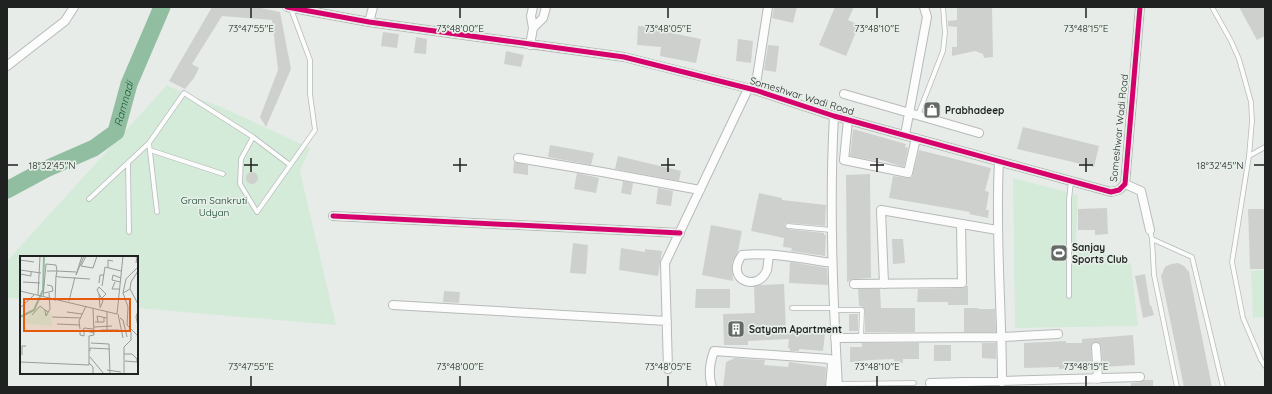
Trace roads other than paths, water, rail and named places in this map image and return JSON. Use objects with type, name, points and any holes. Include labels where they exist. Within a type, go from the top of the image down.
[{"type":"street","points":[[7,66],[65,22],[74,7]]},
{"type":"street","points":[[369,22],[373,7]]},
{"type":"street","points":[[530,45],[533,28],[531,16],[533,7]]},
{"type":"street","points":[[533,28],[543,18],[546,7]]},
{"type":"street","points":[[668,369],[665,263],[700,190],[752,90],[768,7]]},
{"type":"street","points":[[905,135],[927,17],[924,7]]},
{"type":"street","name":"Someshwar Wadi Road","points":[[290,8],[369,22],[624,57],[752,90],[848,120],[1111,192],[1120,190],[1125,184],[1140,7]]},
{"type":"street","points":[[844,94],[979,133]]},
{"type":"street","points":[[834,116],[831,168],[831,230],[838,385]]},
{"type":"street","points":[[848,120],[844,160],[908,173],[916,138]]},
{"type":"street","points":[[518,158],[700,190]]},
{"type":"street","points":[[999,161],[997,230],[1002,338],[1002,382]]},
{"type":"street","points":[[1125,184],[1141,191],[1151,234]]},
{"type":"street","points":[[884,284],[881,210],[997,230]]},
{"type":"street","points":[[333,216],[680,234]]},
{"type":"street","points":[[854,284],[962,283],[961,224]]},
{"type":"street","points":[[769,255],[766,272],[761,277],[750,282],[744,281],[739,277],[736,272],[742,255],[769,255],[832,263]]},
{"type":"street","points":[[393,305],[667,321]]},
{"type":"street","points":[[836,338],[1002,338],[1058,334]]},
{"type":"street","points":[[1096,347],[1098,379]]},
{"type":"street","points":[[712,387],[710,382],[710,361],[714,351],[830,359],[832,364],[830,387]]},
{"type":"street","points":[[930,382],[1002,382],[1140,377]]},
{"type":"lane","points":[[918,115],[943,51],[945,33],[942,7]]},
{"type":"lane","points":[[1212,7],[1236,53],[1251,102],[1252,121],[1248,156],[1232,262],[1243,318],[1263,358],[1265,366]]},
{"type":"lane","points":[[253,137],[241,158],[240,184],[257,212],[315,130],[310,94],[310,60],[290,8]]},
{"type":"lane","points":[[89,199],[149,143],[184,93],[253,137],[290,165]]},
{"type":"lane","points":[[149,143],[157,212]]},
{"type":"lane","points":[[1248,156],[1265,147]]},
{"type":"lane","points":[[150,150],[224,174]]},
{"type":"lane","points":[[128,163],[129,232]]},
{"type":"lane","points":[[1069,296],[1069,200],[1071,181]]},
{"type":"lane","points":[[788,226],[831,230]]},
{"type":"lane","points":[[1151,234],[1154,275],[1177,387]]},
{"type":"lane","points":[[1151,234],[1192,257],[1223,387]]},
{"type":"lane","points":[[792,308],[862,310],[862,338]]},
{"type":"lane","points":[[838,385],[914,383]]},
{"type":"waterway","name":"Ramnadi","points":[[7,190],[46,169],[94,148],[116,132],[129,84],[162,7]]},
{"type":"place","name":"Prabhadeep","points":[[932,110]]},
{"type":"place","name":"Sanjay Sports Club","points":[[1059,253]]},
{"type":"place","name":"Satyam Apartment","points":[[736,329]]},
{"type":"park label","name":"Gram Sankruti Udyan","points":[[214,206]]}]
